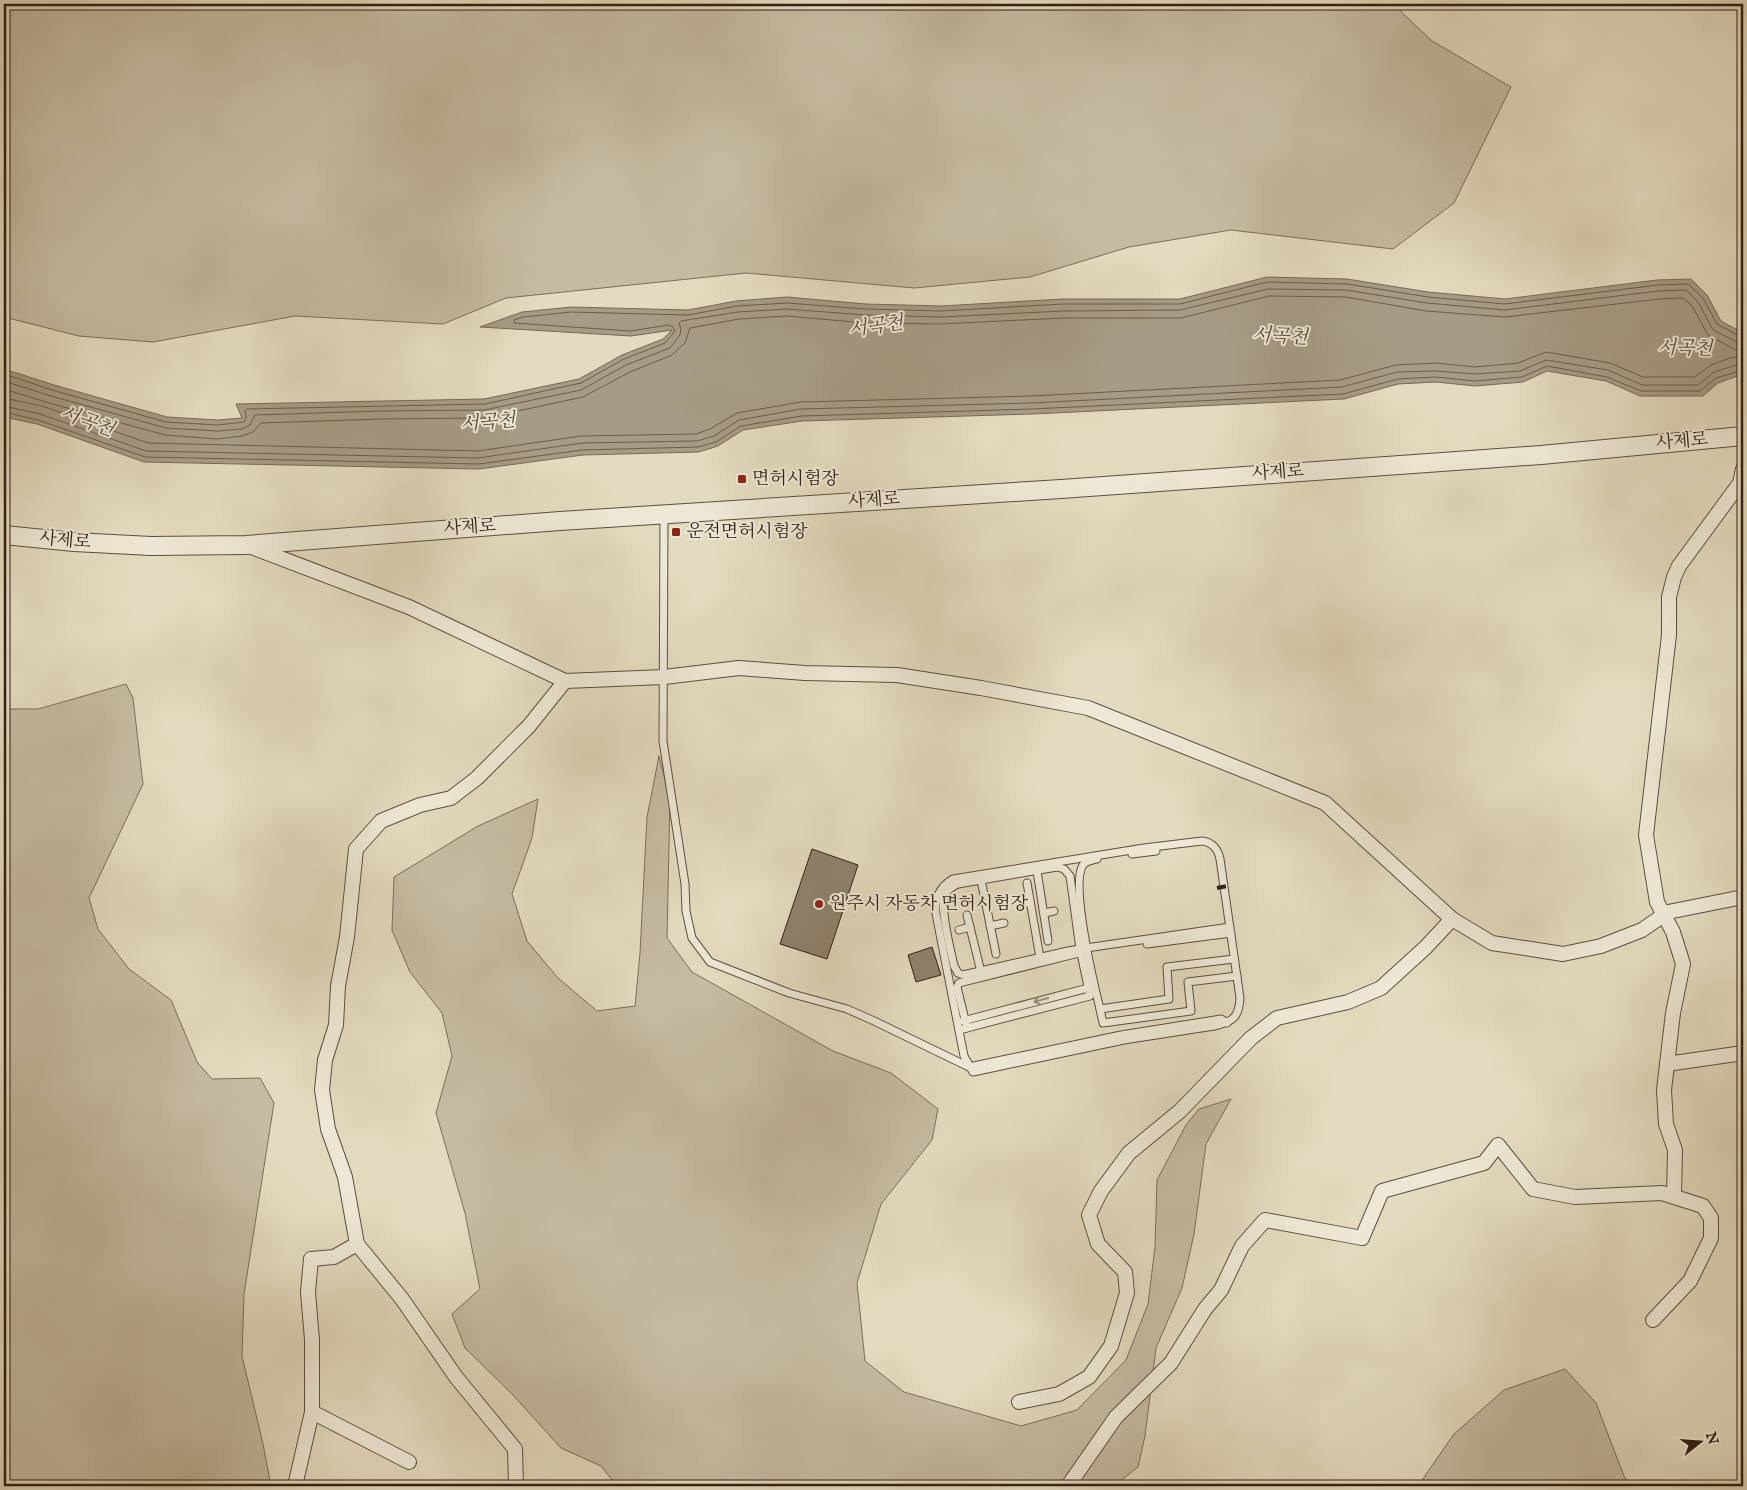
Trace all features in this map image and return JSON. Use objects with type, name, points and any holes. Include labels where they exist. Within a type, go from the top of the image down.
[{"type":"street","name":"사제로","points":[[4,535],[74,542],[152,546],[246,545],[664,514],[1061,489],[1541,455],[1743,436]]},
{"type":"street","points":[[1674,1197],[1675,1150],[1666,1124],[1664,1090],[1673,1013],[1683,964],[1673,932],[1658,902],[1646,835],[1669,635],[1669,596],[1674,577],[1678,566],[1740,483],[1743,468]]},
{"type":"street","points":[[246,545],[410,607],[565,681],[664,677],[739,668],[805,673],[897,675],[1088,708],[1324,803],[1452,919],[1492,943],[1563,954],[1601,946],[1642,930],[1668,912],[1743,896]]},
{"type":"street","points":[[516,1486],[515,1449],[456,1377],[402,1299],[357,1244],[345,1177],[328,1129],[322,1090],[326,1060],[336,1024],[338,986],[347,937],[356,849],[381,821],[420,804],[451,798],[477,778],[529,726],[565,681]]},
{"type":"street","points":[[1019,1402],[1059,1394],[1088,1377],[1111,1346],[1127,1293],[1125,1272],[1098,1244],[1089,1215],[1101,1191],[1129,1153],[1180,1111],[1251,1038],[1277,1018],[1348,1002],[1381,988],[1426,947],[1452,919]]},
{"type":"street","points":[[1667,1064],[1743,1053]]},
{"type":"street","points":[[1068,1486],[1116,1417],[1171,1363],[1205,1310],[1222,1290],[1242,1246],[1265,1220],[1362,1238],[1382,1191],[1484,1163],[1498,1145],[1533,1189],[1574,1197],[1662,1193],[1703,1206],[1711,1218],[1711,1238],[1690,1281],[1653,1320]]},
{"type":"street","points":[[295,1486],[312,1412],[312,1340],[308,1292],[311,1259],[334,1257],[357,1244]]},
{"type":"street","points":[[312,1412],[409,1462]]},
{"type":"lane","points":[[664,514],[663,741],[685,884],[686,911],[692,938],[710,962],[789,993],[846,1009],[872,1020],[971,1070],[1124,1040],[1227,1023],[1235,1016],[1240,1006],[1237,976],[1217,862],[1213,849],[1199,844],[1087,862],[1082,868],[1080,885],[1083,950],[1103,1023],[1191,1011],[1188,982],[1237,976]]},
{"type":"lane","points":[[962,1025],[944,961],[936,904],[939,892],[944,884],[953,879],[1202,840],[1209,842],[1219,854],[1228,930]]},
{"type":"lane","points":[[962,1025],[1088,988],[1083,950],[1070,876],[1067,872],[1061,868],[1037,870],[954,886],[945,895],[943,903],[956,970],[963,975],[1083,950],[1228,930]]},
{"type":"lane","points":[[1037,870],[1048,941]]},
{"type":"lane","points":[[981,880],[996,954]]},
{"type":"lane","points":[[1027,883],[1040,958]]},
{"type":"lane","points":[[1022,904],[1030,902]]},
{"type":"lane","points":[[1044,913],[1054,911]]},
{"type":"lane","points":[[967,916],[981,972]]},
{"type":"lane","points":[[990,926],[1004,923]]},
{"type":"lane","points":[[958,930],[970,927]]},
{"type":"lane","points":[[971,1070],[964,1056],[957,986],[1083,950]]},
{"type":"lane","points":[[1100,1009],[1169,999],[1166,967],[1234,959]]},
{"type":"shaded area","points":[[4,4],[1393,4],[1432,41],[1511,87],[1454,203],[1393,249],[1231,230],[1129,247],[1030,277],[914,288],[746,273],[506,298],[443,324],[295,316],[153,342],[79,336],[4,317]]},
{"type":"shaded area","points":[[126,684],[133,698],[143,784],[89,898],[98,929],[129,969],[171,1000],[197,1062],[212,1079],[260,1078],[274,1103],[244,1294],[242,1356],[271,1486],[4,1486],[4,709],[38,709]]},
{"type":"shaded area","points":[[659,756],[670,799],[667,938],[692,972],[833,1051],[891,1073],[938,1109],[932,1140],[881,1204],[857,1283],[865,1361],[904,1392],[1021,1426],[1077,1410],[1126,1360],[1148,1304],[1155,1247],[1157,1180],[1186,1125],[1199,1109],[1231,1099],[1206,1144],[1194,1234],[1182,1288],[1156,1348],[1145,1436],[1138,1467],[1114,1486],[617,1486],[601,1466],[561,1448],[512,1394],[465,1348],[452,1314],[480,1289],[465,1213],[436,1113],[452,1056],[442,1013],[410,972],[392,930],[394,877],[478,826],[538,799],[532,838],[512,894],[527,941],[558,978],[597,1011],[635,1006],[640,953],[647,817]]},
{"type":"shaded area","points":[[1565,1369],[1596,1403],[1624,1476],[1630,1486],[1418,1486],[1454,1434],[1504,1390]]},
{"type":"water","name":"서곡천","points":[[1267,277],[1347,279],[1428,292],[1505,299],[1657,280],[1691,279],[1707,295],[1721,321],[1743,333],[1743,374],[1718,383],[1703,396],[1640,396],[1606,381],[1547,371],[1523,382],[1475,386],[1436,382],[1398,384],[1344,399],[1032,414],[802,421],[743,430],[718,446],[699,452],[583,455],[479,469],[144,462],[37,424],[4,417],[4,369],[167,417],[218,420],[242,418],[236,404],[484,399],[579,379],[622,355],[663,339],[672,330],[631,336],[480,327],[522,312],[571,307],[688,310],[736,301],[787,297],[866,304],[941,306],[1063,299],[1180,299]]},
{"type":"building","name":"원주시 자동차 면허시험장","points":[[812,849],[858,865],[827,959],[780,944]]},
{"type":"building","points":[[932,947],[941,975],[916,982],[908,955]]},
{"type":"railway","points":[[1217,888],[1227,886]]},
{"type":"place","name":"면허시험장","points":[[742,479]]},
{"type":"place","name":"운전면허시험장","points":[[676,532]]},
{"type":"place","name":"원주시 자동차 면허시험장","points":[[819,904]]}]
